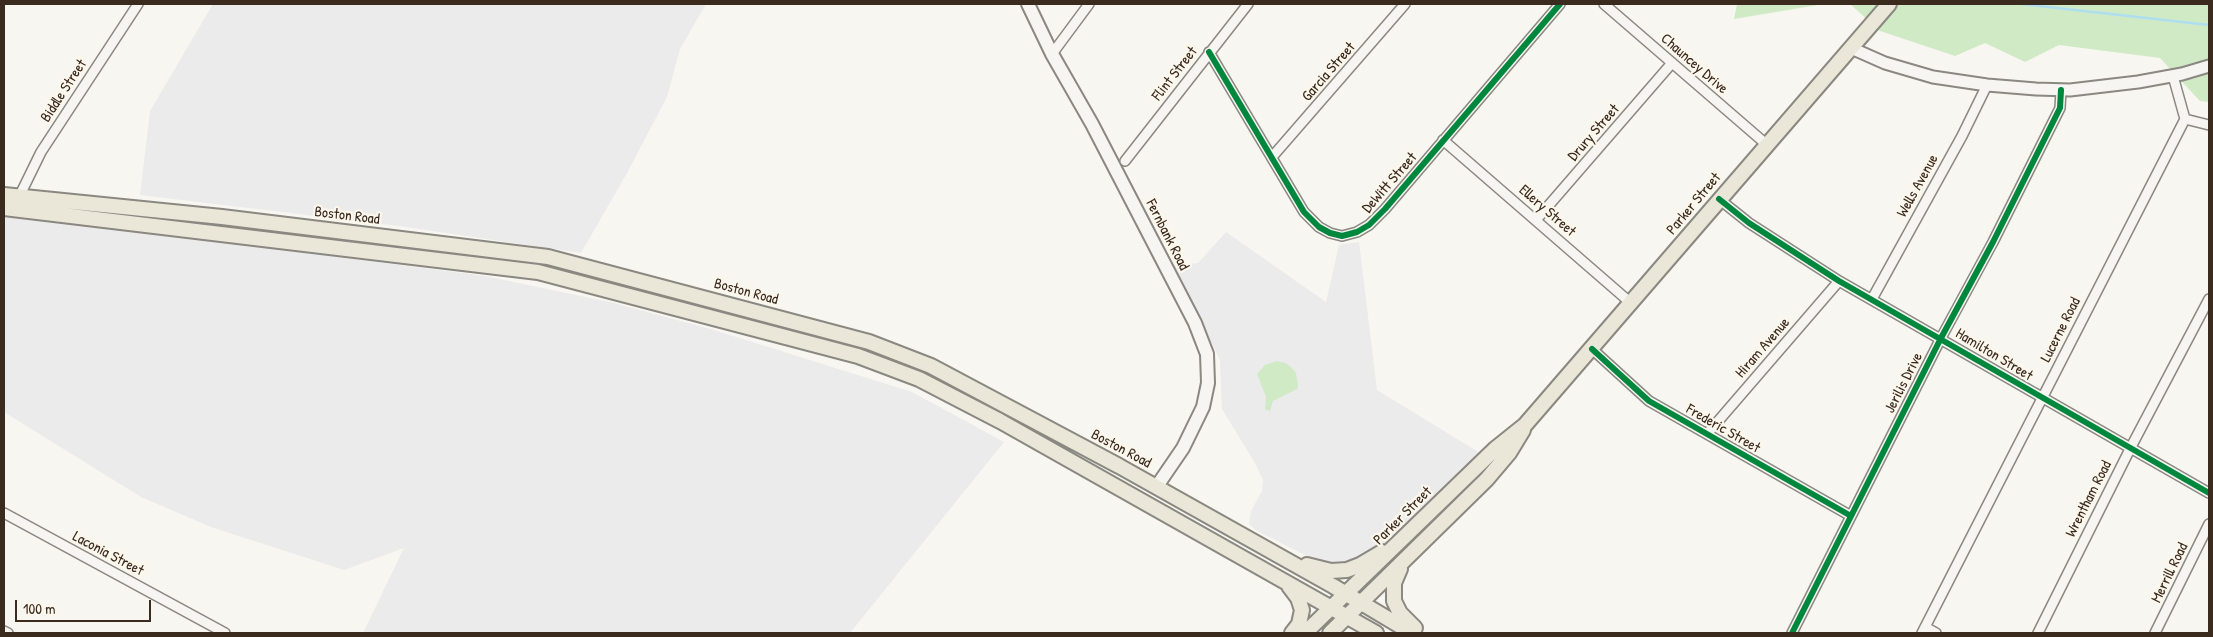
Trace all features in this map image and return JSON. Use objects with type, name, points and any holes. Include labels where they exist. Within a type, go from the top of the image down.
[{"type":"main road","name":"Fernbank Road","points":[[1028,4],[1052,54],[1092,124],[1190,315],[1207,354],[1208,382],[1203,408],[1183,448],[1157,486]]},
{"type":"main road","name":"Parker Street","points":[[1305,633],[1332,609],[1495,449],[1525,425],[1632,304],[1766,144],[1889,4]]},
{"type":"main road","name":"Boston Road","points":[[4,195],[222,217],[532,254],[849,336],[898,352],[946,374],[1157,486],[1412,633]]},
{"type":"main road","points":[[4,208],[538,272],[850,354],[897,370],[950,394],[1376,633]]},
{"type":"main road","name":"Parker Street","points":[[1330,633],[1487,479],[1509,453],[1525,425]]},
{"type":"main road","points":[[1277,554],[1331,571],[1347,570],[1360,565],[1404,538]]},
{"type":"main road","points":[[1411,555],[1398,572],[1394,583],[1393,595],[1400,613],[1421,633]]},
{"type":"main road","points":[[1283,581],[1296,593],[1300,603],[1299,624],[1292,633]]},
{"type":"street","name":"Biddle Street","points":[[19,197],[41,152],[138,4]]},
{"type":"street","points":[[1052,54],[1089,4]]},
{"type":"street","name":"Flint Street","points":[[1125,161],[1248,4]]},
{"type":"street","name":"Garcia Street","points":[[1272,157],[1405,4]]},
{"type":"street","name":"DeWitt Street","points":[[1209,52],[1304,212],[1312,222],[1330,233],[1342,236],[1357,232],[1369,225],[1560,4]]},
{"type":"street","name":"Chauncey Drive","points":[[1604,4],[1766,144]]},
{"type":"street","points":[[1851,48],[1885,63],[1933,77],[1987,86],[2061,90],[2138,82],[2173,76],[2209,66]]},
{"type":"street","name":"Drury Street","points":[[1536,220],[1672,63]]},
{"type":"street","points":[[2173,76],[2184,119],[2209,124]]},
{"type":"street","name":"Wells Avenue","points":[[1872,298],[1962,136],[1987,86]]},
{"type":"street","name":"Jerilis Drive","points":[[1792,633],[2060,108],[2061,90]]},
{"type":"street","name":"Lucerne Road","points":[[1924,630],[2184,119]]},
{"type":"street","name":"Ellery Street","points":[[1443,140],[1632,304]]},
{"type":"street","name":"Hamilton Street","points":[[1720,199],[1748,223],[1839,281],[1872,298],[2209,493]]},
{"type":"street","name":"Hiram Avenue","points":[[1707,434],[1839,281]]},
{"type":"street","name":"Wrentham Road","points":[[2038,633],[2131,447],[2209,299]]},
{"type":"street","name":"Frederic Street","points":[[1592,349],[1649,401],[1851,516]]},
{"type":"street","name":"Laconia Street","points":[[4,513],[225,633]]},
{"type":"street","name":"Merrill Road","points":[[2155,633],[2209,524]]},
{"type":"street","points":[[1924,630],[1936,633]]},
{"type":"street","points":[[4,631],[8,633]]},
{"type":"shaded area","points":[[213,4],[706,4],[680,49],[667,97],[627,173],[581,253],[399,226],[140,195],[150,111]]},
{"type":"shaded area","points":[[4,214],[485,276],[614,303],[714,330],[912,392],[1004,442],[850,633],[363,633],[404,548],[344,570],[211,527],[141,497],[4,412]]},
{"type":"shaded area","points":[[1226,232],[1326,302],[1339,245],[1359,242],[1377,390],[1480,453],[1400,537],[1360,558],[1336,563],[1311,558],[1257,531],[1249,524],[1251,511],[1262,491],[1263,480],[1255,463],[1222,409],[1220,360],[1174,265],[1198,263]]},
{"type":"green space","points":[[1737,4],[1824,4],[1734,19]]},
{"type":"green space","points":[[1850,4],[2209,4],[2209,102],[2200,101],[2160,58],[2059,45],[2025,62],[1985,43],[1955,56],[1880,31]]},
{"type":"green space","points":[[1277,361],[1286,363],[1292,368],[1296,373],[1298,386],[1297,389],[1273,401],[1270,411],[1265,409],[1266,397],[1257,374],[1265,365]]},
{"type":"waterway","points":[[2021,4],[2209,25]]},
{"type":"cycle path","points":[[1209,52],[1304,212],[1319,227],[1330,233],[1342,236],[1357,232],[1369,225],[1385,209],[1560,4]]},
{"type":"cycle path","points":[[1792,633],[2060,108],[2061,90]]},
{"type":"cycle path","points":[[1719,199],[1749,223],[1839,281],[2209,493]]},
{"type":"cycle path","points":[[1592,349],[1649,401],[1851,516]]}]
